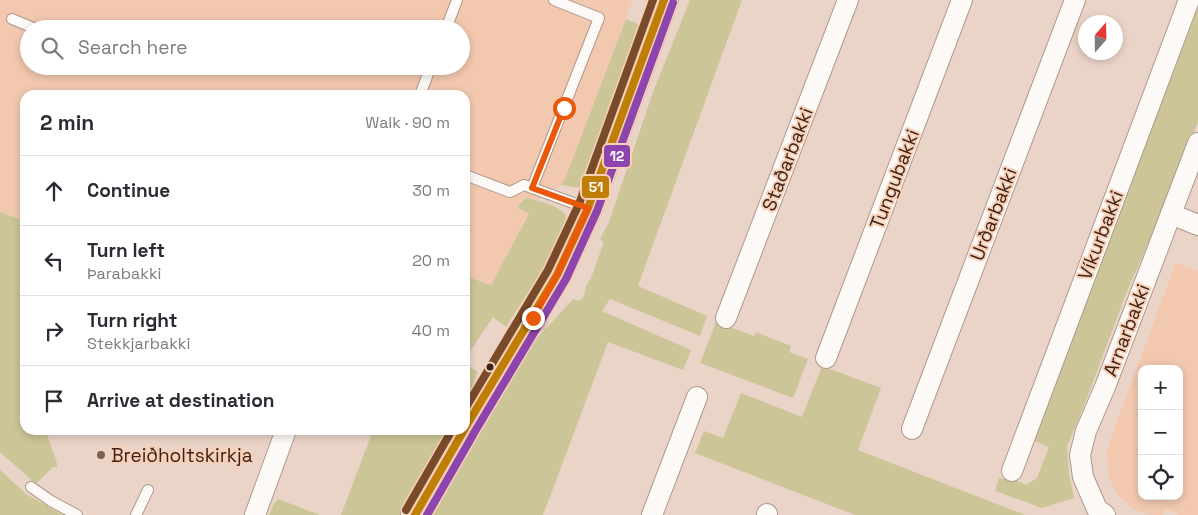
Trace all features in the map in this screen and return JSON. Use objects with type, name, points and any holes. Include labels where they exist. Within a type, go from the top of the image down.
[{"type":"street","points":[[470,419],[551,287],[588,208],[664,0]]},
{"type":"street","name":"Staðarbakki","points":[[726,318],[848,0]]},
{"type":"street","name":"Tungubakki","points":[[826,358],[962,0]]},
{"type":"street","name":"Urðarbakki","points":[[912,429],[1074,0]]},
{"type":"street","name":"Víkurbakki","points":[[1012,471],[1189,0]]},
{"type":"street","name":"Arnarbakki","points":[[1105,515],[1097,509],[1083,477],[1080,454],[1086,432],[1198,143]]},
{"type":"street","points":[[1171,214],[1198,225]]},
{"type":"street","points":[[652,515],[697,397]]},
{"type":"street","points":[[254,515],[284,435]]},
{"type":"street","points":[[415,515],[461,435]]},
{"type":"lane","points":[[449,20],[457,0]]},
{"type":"lane","points":[[532,188],[599,18],[554,0]]},
{"type":"lane","points":[[12,20],[20,23]]},
{"type":"lane","points":[[422,90],[428,75]]},
{"type":"lane","points":[[470,177],[510,192],[524,185],[588,208]]},
{"type":"lane","points":[[31,487],[51,501],[77,515]]},
{"type":"lane","points":[[136,515],[148,490]]},
{"type":"shaded area","points":[[0,0],[633,0],[565,179],[561,185],[538,200],[526,198],[517,207],[529,214],[491,285],[470,278],[470,90],[20,90],[20,219],[0,212]]},
{"type":"shaded area","points":[[690,0],[742,0],[638,286],[707,316],[700,336],[610,299],[602,311],[691,350],[683,370],[608,342],[543,515],[426,515],[531,345],[573,299],[579,301],[583,298],[585,288],[591,278],[604,242],[600,239],[609,222],[653,92]]},
{"type":"shaded area","points":[[1198,8],[1198,122],[1180,169],[1126,294],[1067,446],[1069,474],[1074,498],[1042,508],[995,491],[999,478],[1017,481],[1026,485],[1037,478],[1049,447],[1032,440]]},
{"type":"shaded area","points":[[626,19],[645,27],[580,188],[561,185],[565,179]]},
{"type":"shaded area","points":[[526,198],[552,205],[565,214],[566,223],[543,269],[506,327],[493,317],[470,352],[470,278],[491,285],[529,214],[517,207]]},
{"type":"shaded area","points":[[0,212],[20,219],[20,435],[48,435],[57,467],[53,467],[36,484],[0,452]]},
{"type":"shaded area","points":[[1176,263],[1198,271],[1198,515],[1180,515],[1165,509],[1163,515],[1151,515],[1133,509],[1116,492],[1109,477],[1107,452],[1138,365],[1138,500],[1183,500],[1183,365],[1138,365]]},
{"type":"shaded area","points":[[716,322],[754,336],[756,332],[791,346],[789,352],[808,359],[793,398],[700,363]]},
{"type":"shaded area","points":[[822,366],[881,388],[858,450],[1025,515],[855,515],[695,453],[704,431],[723,438],[741,393],[802,417]]},
{"type":"shaded area","points":[[470,367],[478,372],[470,392]]},
{"type":"shaded area","points":[[371,435],[452,435],[401,515],[341,515]]},
{"type":"shaded area","points":[[0,470],[26,494],[63,515],[0,515]]},
{"type":"shaded area","points":[[278,499],[320,515],[269,515]]},
{"type":"transit line","points":[[470,401],[548,270],[579,204],[653,0]]},
{"type":"transit line","name":"51","points":[[470,420],[557,275],[588,208],[664,0]]},
{"type":"transit line","name":"12","points":[[474,433],[566,279],[597,211],[673,3]]},
{"type":"transit line","points":[[406,510],[449,435]]},
{"type":"transit line","name":"51","points":[[415,515],[461,435]]},
{"type":"transit line","name":"12","points":[[427,515],[473,435]]},
{"type":"place","name":"Breiðholtskirkja","points":[[101,455]]},
{"type":"route","points":[[533,318],[557,275],[588,208],[532,188],[564,108]]}]
